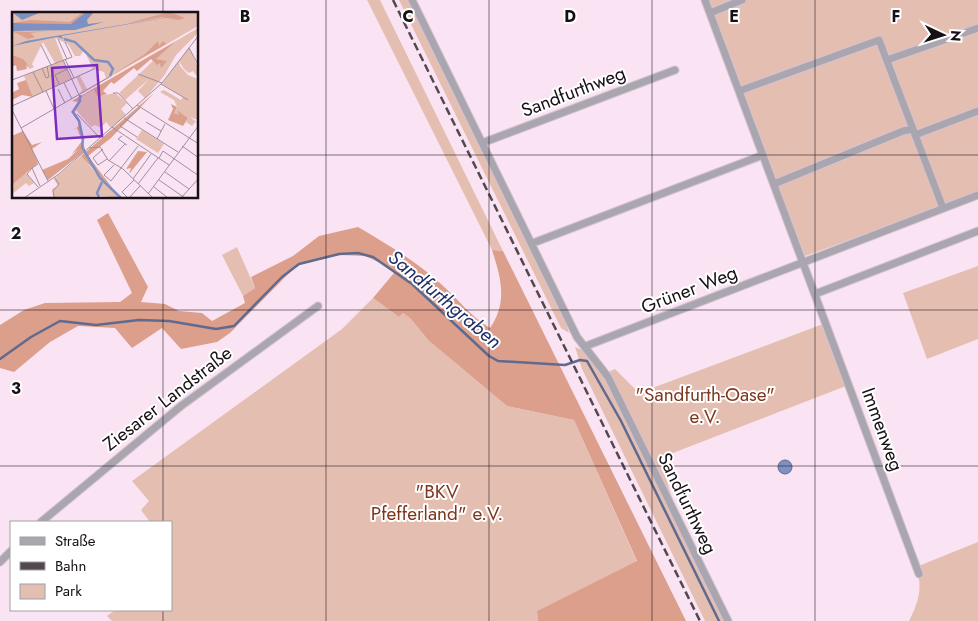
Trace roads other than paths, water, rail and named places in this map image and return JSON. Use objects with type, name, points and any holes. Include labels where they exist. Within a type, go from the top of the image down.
[{"type":"street","name":"Sandfurthweg","points":[[412,0],[533,243],[577,337],[586,346],[608,377],[728,621]]},
{"type":"street","name":"Immenweg","points":[[705,0],[919,574]]},
{"type":"street","points":[[710,14],[742,0]]},
{"type":"street","points":[[887,60],[978,28]]},
{"type":"street","points":[[739,91],[879,40],[943,208]]},
{"type":"street","name":"Sandfurthweg","points":[[482,143],[675,70]]},
{"type":"street","points":[[774,184],[903,131],[914,132],[978,111]]},
{"type":"street","points":[[533,243],[763,155]]},
{"type":"street","points":[[803,262],[978,195]]},
{"type":"street","points":[[816,294],[978,230]]},
{"type":"street","name":"Grüner Weg","points":[[586,346],[803,262]]},
{"type":"street","name":"Ziesarer Landstraße","points":[[42,521],[181,406],[318,306]]},
{"type":"street","points":[[0,562],[10,552]]},
{"type":"water","points":[[785,460],[790,462],[792,467],[790,472],[785,474],[780,472],[778,467],[780,462]]},
{"type":"waterway","name":"Sandfurthgraben","points":[[0,359],[31,337],[60,321],[96,325],[139,320],[169,321],[216,329],[234,326],[282,277],[299,264],[339,254],[358,253],[373,257],[412,284],[489,356],[498,361],[565,365],[580,360],[587,361],[621,421],[719,621]]},
{"type":"railway","points":[[393,0],[700,621]]},
{"type":"park label","name":"\"Sandfurth-Oase\" e.V.","points":[[705,405]]},
{"type":"park label","name":"\"BKV Pfefferland\" e.V.","points":[[437,502]]}]
